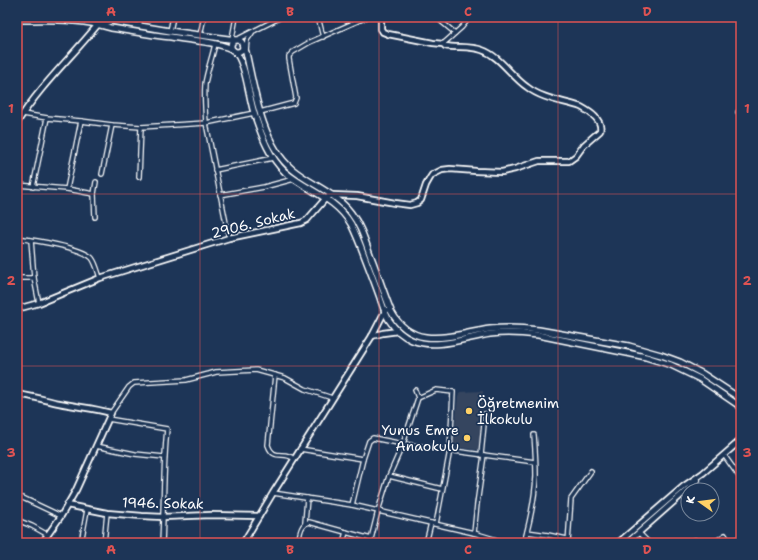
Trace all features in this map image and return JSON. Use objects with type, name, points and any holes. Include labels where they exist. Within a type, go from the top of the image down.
[{"type":"main road","points":[[17,20],[58,20],[99,24],[111,28],[216,44],[236,51],[240,51],[242,44]]},
{"type":"main road","points":[[99,24],[111,21],[240,41],[246,52],[260,112],[273,146],[284,162],[300,176],[332,195],[348,209],[354,217],[362,231],[389,306],[404,328],[412,333],[425,338],[437,338],[463,335],[490,329],[527,329],[554,332],[629,346],[674,359],[692,367],[741,399]]},
{"type":"main road","points":[[233,41],[231,48],[238,55],[242,63],[254,113],[264,141],[274,158],[284,170],[305,187],[326,198],[335,205],[350,222],[356,234],[384,309],[389,320],[398,331],[410,339],[424,343],[437,344],[490,334],[520,334],[538,335],[627,353],[659,361],[683,370],[700,379],[741,407]]},
{"type":"street","points":[[17,123],[42,90],[104,17]]},
{"type":"street","points":[[139,26],[141,17]]},
{"type":"street","points":[[170,31],[173,17]]},
{"type":"street","points":[[200,35],[204,17]]},
{"type":"street","points":[[233,41],[236,17]]},
{"type":"street","points":[[233,41],[281,17]]},
{"type":"street","points":[[318,17],[323,37]]},
{"type":"street","points":[[260,112],[295,102],[296,98],[289,61],[289,56],[293,52],[310,42],[367,17]]},
{"type":"street","name":"2906. Sokak","points":[[17,309],[39,303],[100,278],[228,238],[302,223],[307,220],[326,198],[332,195],[357,196],[395,204],[415,204],[422,198],[426,185],[432,175],[442,170],[450,169],[502,172],[539,161],[569,161],[576,156],[584,144],[600,131],[601,126],[596,118],[586,110],[550,98],[530,89],[519,82],[495,57],[483,50],[467,47],[445,46],[443,44],[385,33],[381,29],[381,17]]},
{"type":"street","points":[[436,17],[455,33]]},
{"type":"street","points":[[443,44],[462,27],[470,17]]},
{"type":"street","points":[[242,44],[253,32]]},
{"type":"street","points":[[246,52],[247,40]]},
{"type":"street","points":[[216,44],[205,84],[206,123],[228,238]]},
{"type":"street","points":[[23,114],[112,126],[141,127],[206,123],[254,113]]},
{"type":"street","points":[[34,187],[47,118]]},
{"type":"street","points":[[67,190],[81,121]]},
{"type":"street","points":[[102,174],[112,126]]},
{"type":"street","points":[[139,176],[141,127]]},
{"type":"street","points":[[215,170],[274,158]]},
{"type":"street","points":[[220,195],[264,187],[294,179]]},
{"type":"street","points":[[95,217],[94,194],[96,182]]},
{"type":"street","points":[[17,184],[94,194]]},
{"type":"street","points":[[17,238],[69,248],[87,254],[94,261],[100,278]]},
{"type":"street","points":[[31,240],[34,278],[39,303]]},
{"type":"street","points":[[17,278],[34,278]]},
{"type":"street","points":[[243,543],[300,449],[372,336],[384,309],[389,306]]},
{"type":"street","points":[[372,336],[398,331]]},
{"type":"street","points":[[42,543],[67,505],[111,413],[129,387],[136,383],[188,380],[209,374],[248,370],[260,371],[285,378],[305,389],[332,398]]},
{"type":"street","points":[[275,375],[268,445],[270,451],[274,454],[290,455],[294,459]]},
{"type":"street","points":[[304,523],[309,522],[346,532],[370,541],[389,476],[403,444],[418,398],[415,390]]},
{"type":"street","points":[[418,398],[436,390],[453,392],[450,450],[442,489],[426,543]]},
{"type":"street","points":[[17,394],[99,409],[111,413]]},
{"type":"street","points":[[474,533],[485,414]]},
{"type":"street","points":[[108,419],[167,430],[164,457],[162,543]]},
{"type":"street","points":[[524,543],[535,491],[536,475],[534,435]]},
{"type":"street","points":[[352,505],[363,459],[369,441],[373,438],[403,444],[535,462]]},
{"type":"street","points":[[627,543],[741,440]]},
{"type":"street","points":[[96,446],[135,454],[164,457]]},
{"type":"street","points":[[300,449],[363,459]]},
{"type":"street","points":[[724,455],[741,479]]},
{"type":"street","points":[[527,532],[568,541],[571,500],[591,471]]},
{"type":"street","points":[[618,543],[684,486],[704,473]]},
{"type":"street","points":[[389,476],[442,489]]},
{"type":"street","points":[[273,493],[352,505],[474,533],[507,543]]},
{"type":"street","points":[[17,496],[25,498],[61,516]]},
{"type":"street","points":[[298,543],[304,523],[307,498]]},
{"type":"street","name":"1946. Sokak","points":[[67,505],[107,513],[163,517],[211,515],[259,516]]},
{"type":"street","points":[[81,543],[86,510]]},
{"type":"street","points":[[104,543],[107,513]]},
{"type":"street","points":[[17,520],[48,535]]},
{"type":"street","points":[[343,543],[346,532]]},
{"type":"street","points":[[639,533],[649,543]]},
{"type":"street","points":[[714,543],[725,535],[731,543],[741,536]]},
{"type":"street","points":[[691,543],[695,540],[698,543]]},
{"type":"shaded area","name":"Öğretmenim İlkokulu","points":[[483,391],[481,430],[479,449],[477,450],[453,447],[458,396],[460,392]]},
{"type":"place","name":"Öğretmenim İlkokulu","points":[[469,411]]},
{"type":"place","name":"Yunus Emre Anaokulu","points":[[467,438]]}]
